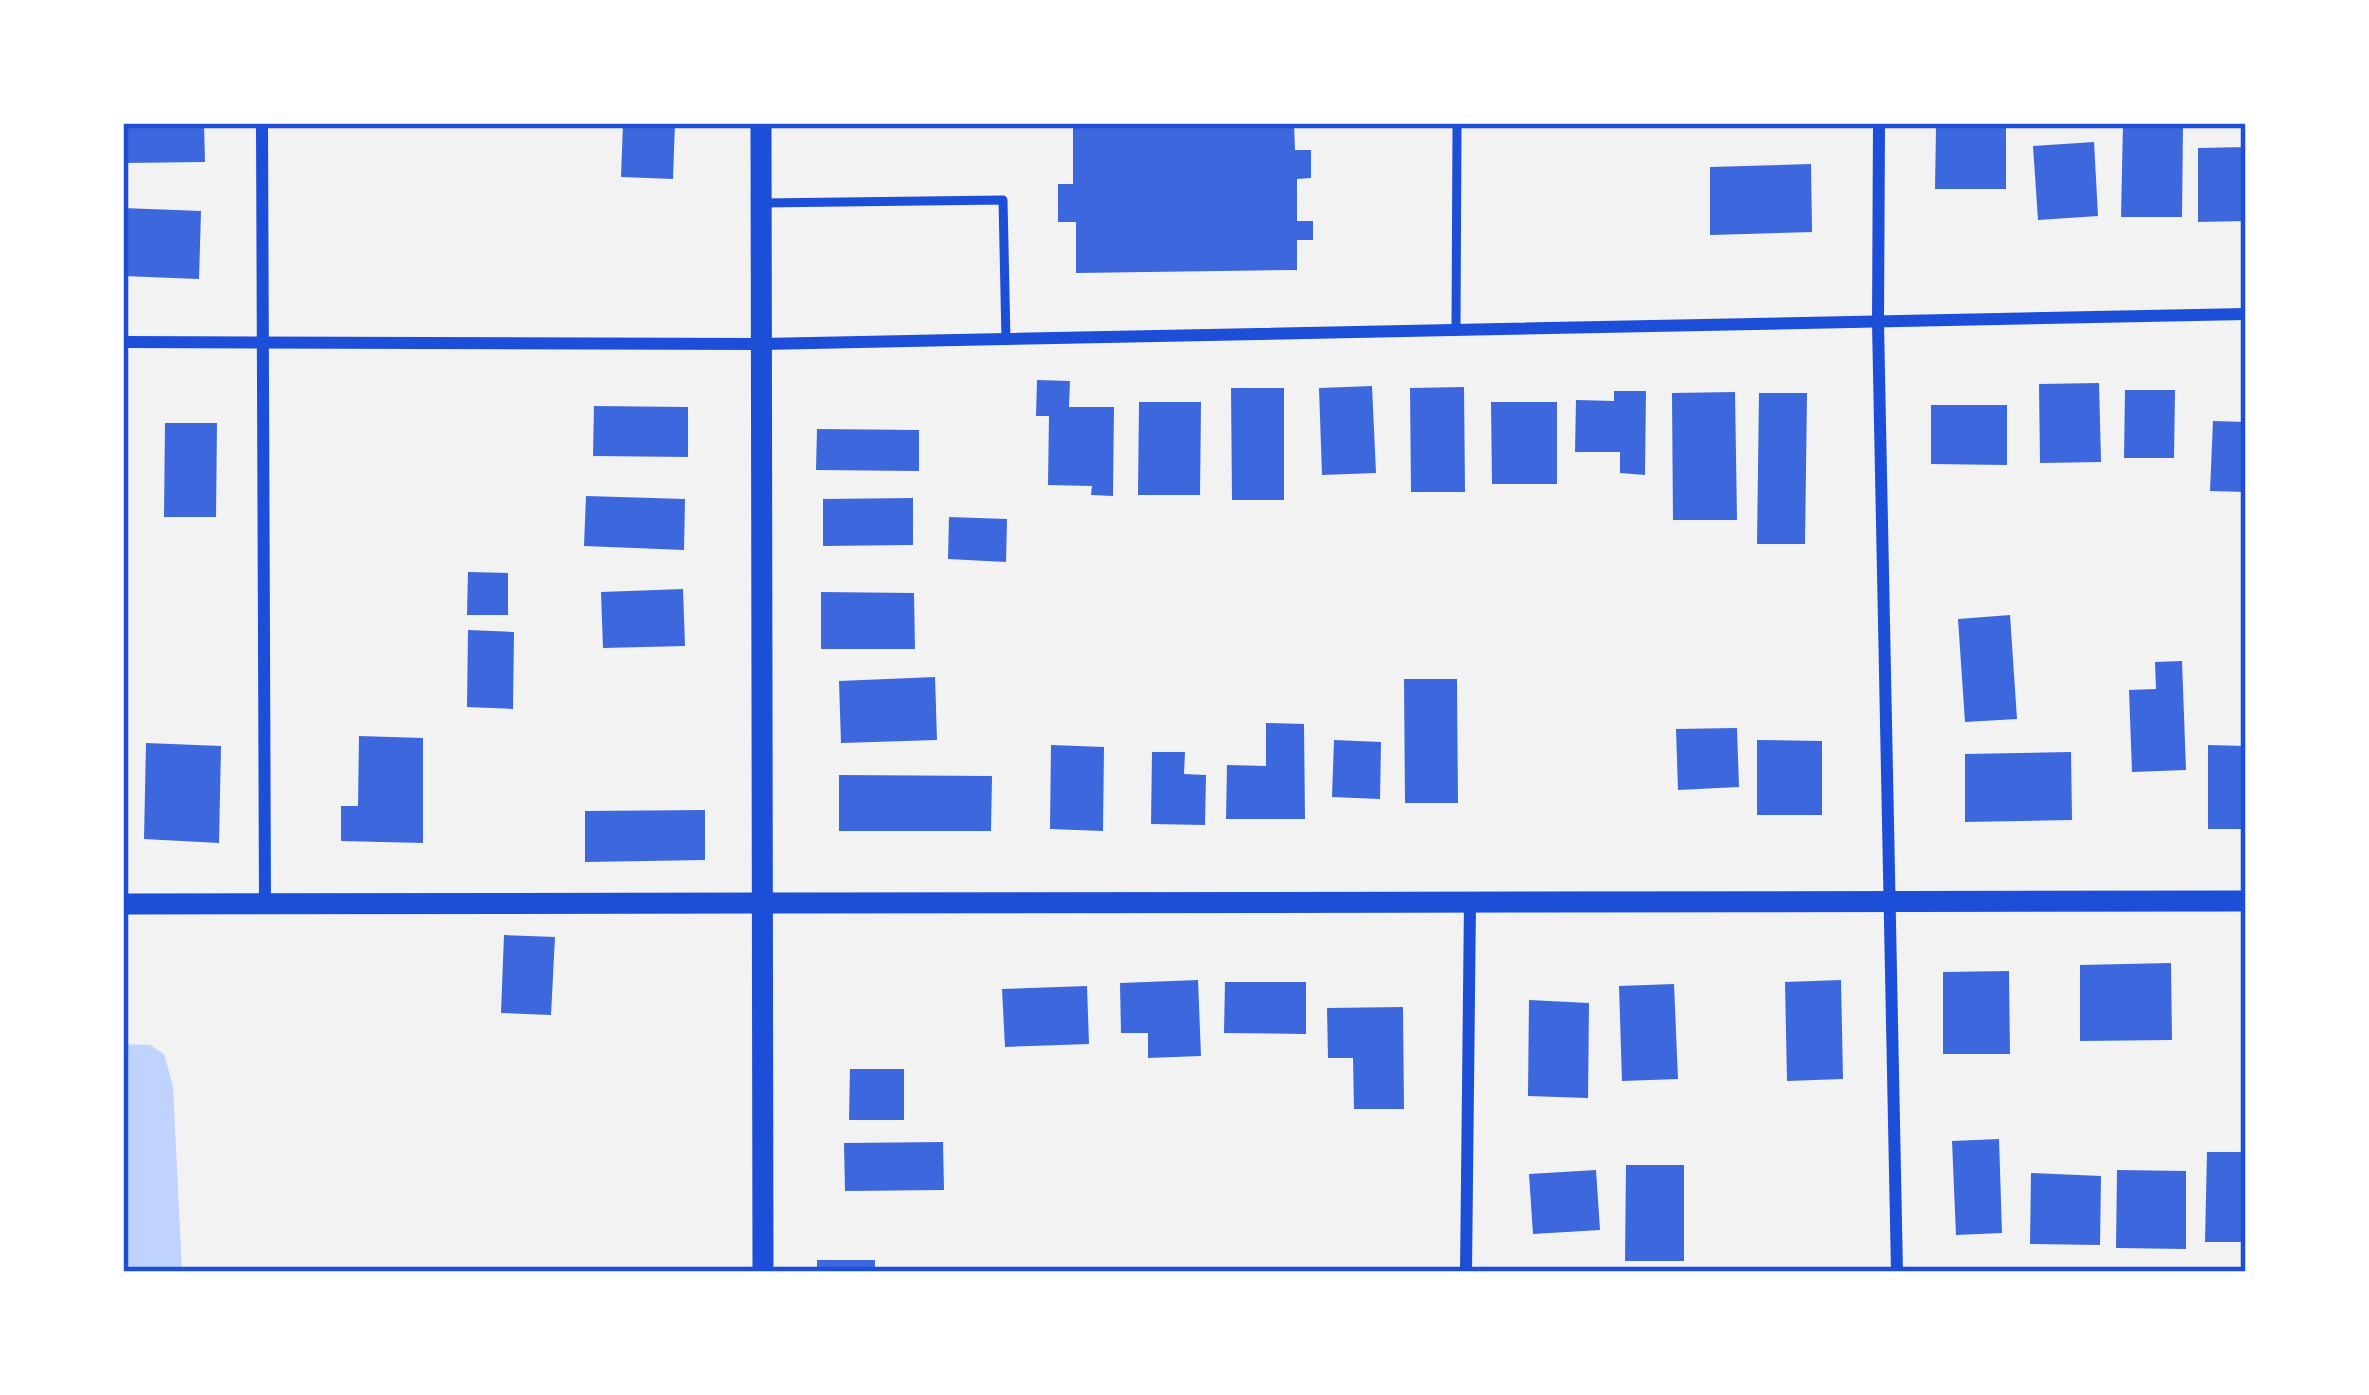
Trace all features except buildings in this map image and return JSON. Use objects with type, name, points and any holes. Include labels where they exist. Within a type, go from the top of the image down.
[{"type":"street","points":[[262,123],[265,904]]},
{"type":"street","points":[[761,123],[763,1272]]},
{"type":"street","points":[[1880,123],[1878,323],[1897,1272]]},
{"type":"street","points":[[123,342],[761,344],[2246,314]]},
{"type":"street","points":[[123,904],[2246,901]]},
{"type":"street","points":[[1466,1272],[1470,902]]},
{"type":"lane","points":[[1456,331],[1457,123]]},
{"type":"lane","points":[[761,203],[1004,200],[1006,340]]},
{"type":"water","points":[[123,1044],[150,1045],[164,1054],[173,1086],[182,1272],[123,1272]]}]
